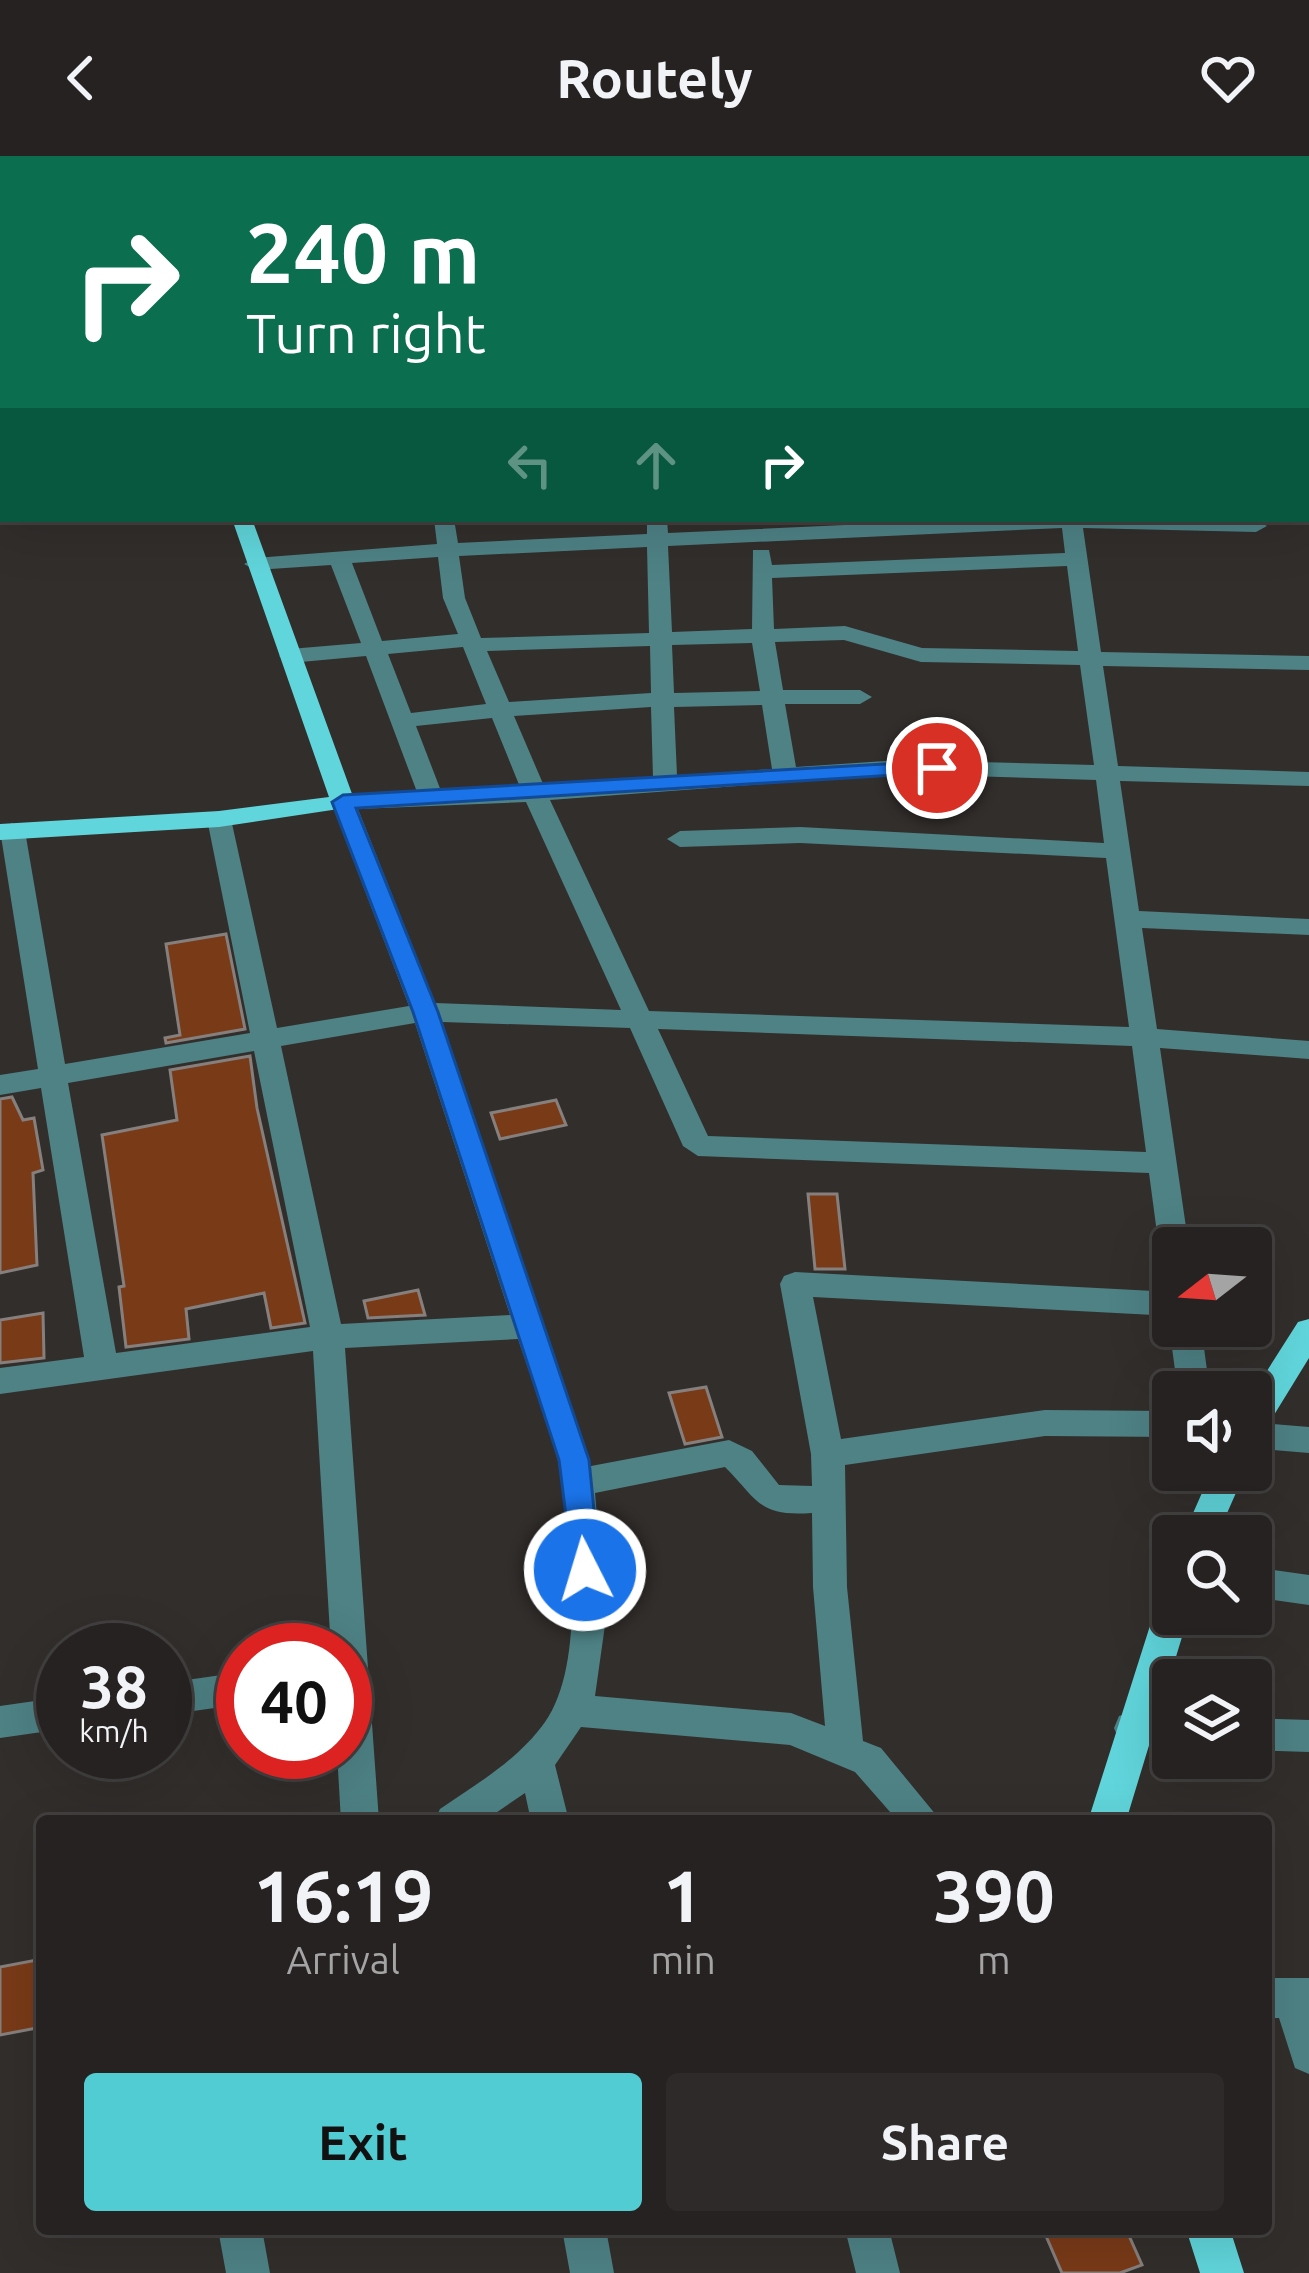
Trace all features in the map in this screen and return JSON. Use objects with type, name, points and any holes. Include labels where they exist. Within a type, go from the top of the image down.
[{"type":"main road","points":[[6,831],[219,819],[343,802],[243,522]]},
{"type":"main road","points":[[1272,1390],[1309,1331]]},
{"type":"main road","points":[[1109,1815],[1164,1635]]},
{"type":"main road","points":[[1210,2235],[1222,2273]]},
{"type":"street","points":[[444,522],[454,598],[535,794],[698,1146],[1162,1163]]},
{"type":"street","points":[[255,564],[658,530],[1008,522]]},
{"type":"street","points":[[1071,522],[1171,1227]]},
{"type":"street","points":[[1133,522],[1256,526]]},
{"type":"street","points":[[759,528],[763,633],[785,774]]},
{"type":"street","points":[[658,530],[665,783]]},
{"type":"street","points":[[339,558],[432,798]]},
{"type":"street","points":[[762,572],[1076,560]]},
{"type":"street","points":[[290,656],[472,642],[845,633],[921,655],[1309,663]]},
{"type":"street","points":[[403,722],[499,708],[662,698],[860,697]]},
{"type":"street","points":[[461,1815],[536,1761],[577,1694],[589,1614],[574,1460],[425,1012],[343,802],[535,794],[900,766],[1309,779]]},
{"type":"street","points":[[219,819],[328,1337],[345,1623]]},
{"type":"street","points":[[6,831],[101,1367]]},
{"type":"street","points":[[680,839],[800,835],[1116,850]]},
{"type":"street","points":[[1125,919],[1309,927]]},
{"type":"street","points":[[0,1085],[425,1012],[1144,1036],[1309,1050]]},
{"type":"street","points":[[846,1751],[830,1588],[828,1454],[795,1284],[1152,1303]]},
{"type":"street","points":[[0,1381],[328,1337],[529,1326]]},
{"type":"street","points":[[828,1454],[1045,1426],[1152,1421]]},
{"type":"street","points":[[1272,1437],[1309,1440]]},
{"type":"street","points":[[576,1483],[729,1453],[774,1498],[828,1498]]},
{"type":"street","points":[[1272,1585],[1309,1590]]},
{"type":"street","points":[[570,1710],[791,1729],[868,1760],[917,1815]]},
{"type":"street","points":[[0,1722],[36,1717]]},
{"type":"street","points":[[1132,1728],[1152,1729]]},
{"type":"street","points":[[1272,1735],[1309,1736]]},
{"type":"street","points":[[536,1761],[549,1815]]},
{"type":"street","points":[[357,1779],[360,1815]]},
{"type":"street","points":[[1290,1998],[1309,2054]]},
{"type":"street","points":[[241,2235],[248,2273]]},
{"type":"street","points":[[585,2235],[592,2273]]},
{"type":"street","points":[[868,2235],[878,2273]]},
{"type":"building","points":[[226,934],[245,1029],[166,1043],[165,1038],[180,1035],[166,944]]},
{"type":"building","points":[[250,1056],[257,1108],[305,1323],[271,1328],[264,1293],[186,1309],[189,1339],[126,1347],[119,1287],[124,1286],[102,1135],[177,1120],[170,1070]]},
{"type":"building","points":[[12,1097],[23,1120],[34,1118],[43,1170],[33,1173],[37,1265],[0,1273],[0,1099]]},
{"type":"building","points":[[556,1100],[566,1125],[500,1139],[491,1113]]},
{"type":"building","points":[[808,1194],[837,1194],[845,1269],[815,1269]]},
{"type":"building","points":[[418,1290],[425,1315],[368,1318],[364,1301]]},
{"type":"building","points":[[43,1313],[44,1358],[0,1363],[0,1320]]},
{"type":"building","points":[[706,1387],[722,1437],[685,1444],[669,1393]]},
{"type":"building","points":[[36,1960],[36,2028],[0,2035],[0,1967]]},
{"type":"building","points":[[1046,2235],[1129,2235],[1142,2265],[1120,2273],[1062,2273]]},
{"type":"route","points":[[585,1570],[574,1460],[425,1012],[343,802],[535,794],[900,766],[937,768]]}]
